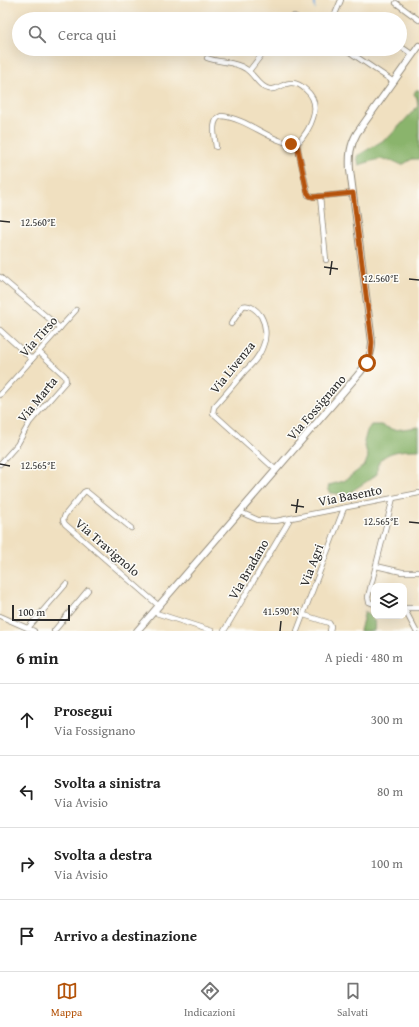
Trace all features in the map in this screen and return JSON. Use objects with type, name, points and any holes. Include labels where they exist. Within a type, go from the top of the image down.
[{"type":"street","points":[[336,12],[341,0]]},
{"type":"street","points":[[396,3],[419,20]]},
{"type":"street","name":"Via Fossignano","points":[[137,631],[366,366],[372,347],[353,193],[350,162],[352,143],[419,46]]},
{"type":"street","points":[[407,51],[413,55]]},
{"type":"street","points":[[249,71],[261,56]]},
{"type":"street","points":[[355,56],[394,82]]},
{"type":"street","points":[[207,58],[240,66],[249,71],[263,86],[268,89],[273,89],[284,84],[292,83],[304,88],[310,94],[314,105],[314,116],[308,132],[297,144]]},
{"type":"street","points":[[216,147],[214,124],[216,119],[220,116],[255,127],[284,142],[297,144]]},
{"type":"street","points":[[297,144],[308,194],[312,197],[353,193]]},
{"type":"street","points":[[320,196],[326,260]]},
{"type":"street","points":[[0,277],[60,328]]},
{"type":"street","name":"Via Livenza","points":[[231,324],[243,306],[254,308],[264,323],[264,344],[258,356],[215,406],[213,413],[276,470]]},
{"type":"street","name":"Via Tirso","points":[[1,391],[39,352],[76,310]]},
{"type":"street","points":[[0,330],[32,359]]},
{"type":"street","name":"Via Marta","points":[[0,464],[16,445],[34,418],[66,381],[66,376],[39,352]]},
{"type":"street","name":"Via Travignolo","points":[[131,528],[86,491],[65,515],[63,520],[65,524],[159,606]]},
{"type":"street","name":"Via Basento","points":[[240,512],[253,519],[265,522],[276,521],[419,493]]},
{"type":"street","points":[[372,583],[393,498]]},
{"type":"street","name":"Via Agri","points":[[297,631],[344,508]]},
{"type":"street","name":"Via Bradano","points":[[224,631],[290,519]]},
{"type":"street","points":[[376,566],[402,572],[419,572]]},
{"type":"street","points":[[28,628],[66,584]]},
{"type":"street","points":[[371,586],[368,598],[369,602],[371,603]]},
{"type":"street","points":[[54,631],[88,590]]},
{"type":"street","points":[[407,608],[419,608]]},
{"type":"street","points":[[153,612],[212,631]]},
{"type":"street","points":[[407,614],[416,631]]},
{"type":"street","points":[[304,615],[328,623],[331,626],[330,631]]},
{"type":"street","points":[[0,616],[34,631]]},
{"type":"green space","points":[[416,90],[419,90],[419,159],[412,159],[402,165],[390,160],[381,159],[359,165],[357,156],[389,137],[418,106],[417,98],[414,94]]},
{"type":"green space","points":[[371,425],[381,425],[394,430],[419,427],[419,450],[390,453],[381,459],[378,464],[377,474],[347,495],[331,493],[328,489],[329,485],[344,481],[365,465],[368,457],[364,442],[367,431]]},
{"type":"green space","points":[[365,611],[375,622],[374,631],[360,631]]},
{"type":"waterway","points":[[314,0],[315,9]]},
{"type":"route","points":[[291,144],[297,144],[307,192],[310,196],[313,197],[353,193],[372,342],[371,354],[367,363]]}]
